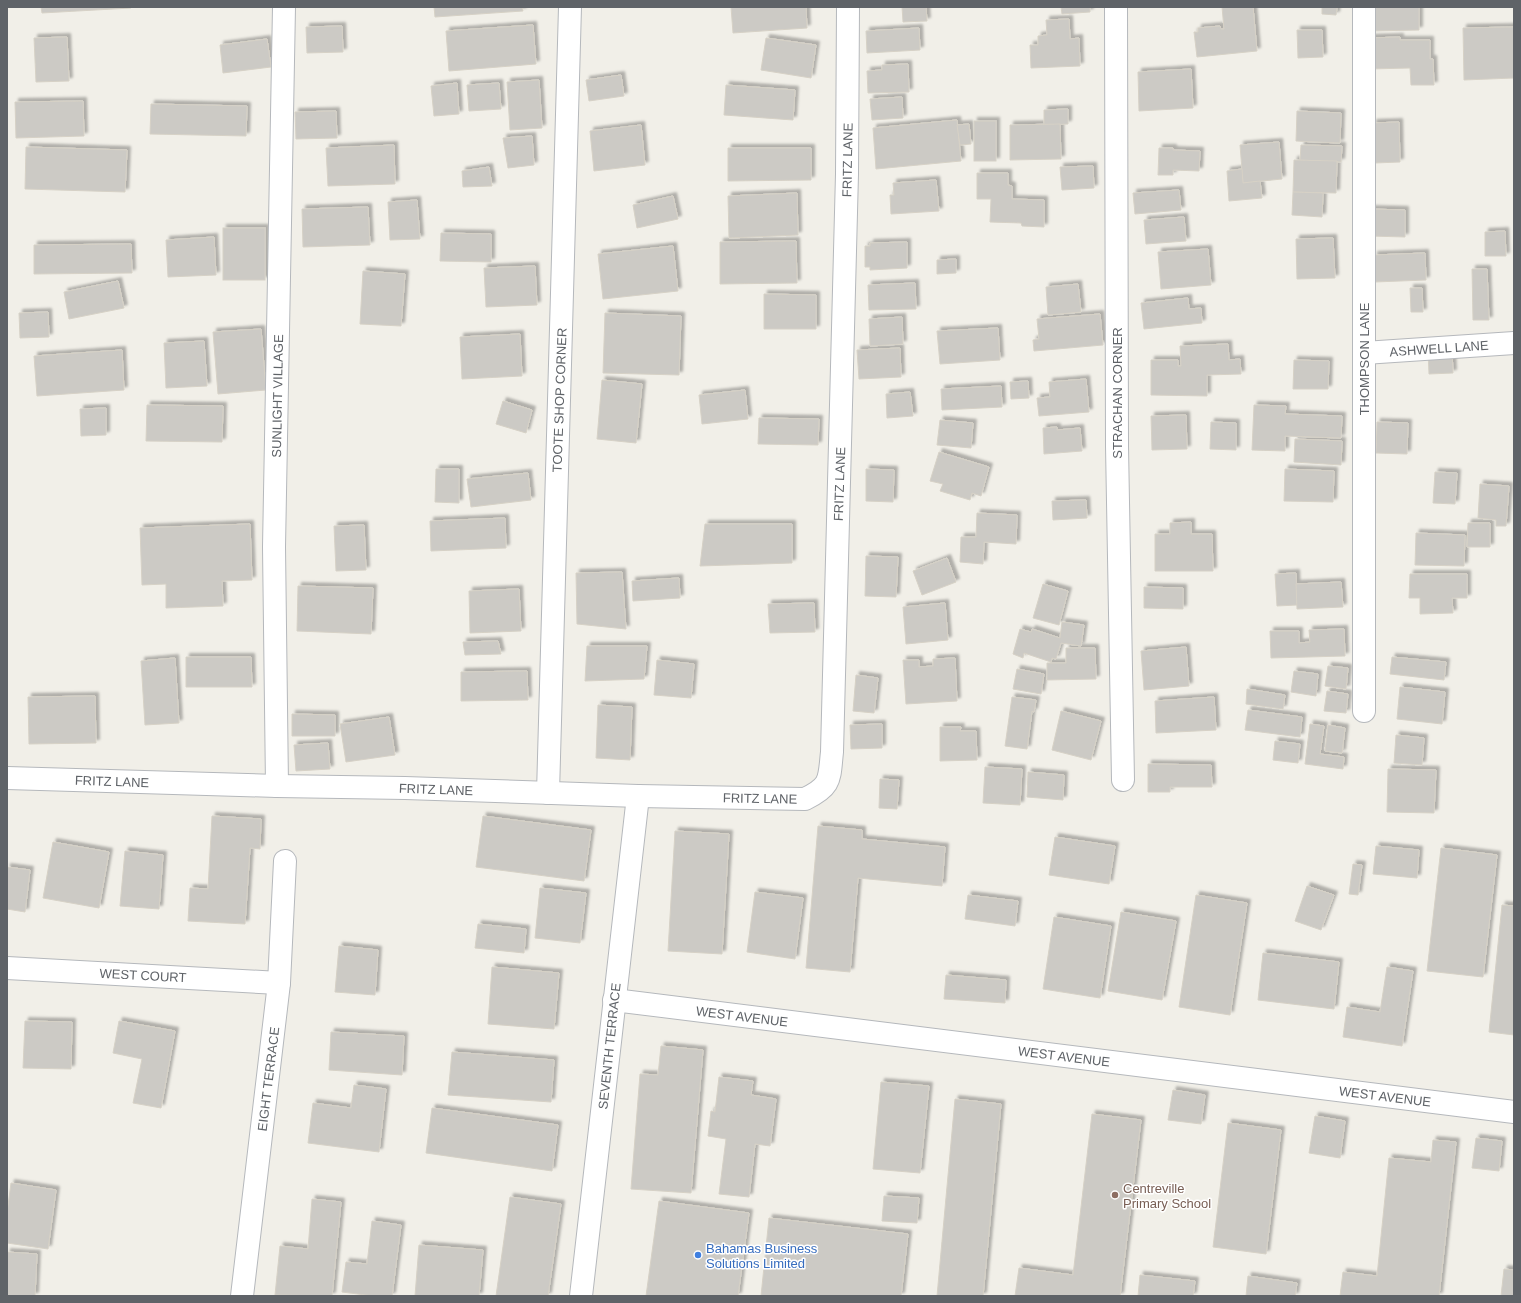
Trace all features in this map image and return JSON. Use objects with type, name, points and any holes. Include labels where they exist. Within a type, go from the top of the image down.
[{"type":"street","name":"SUNLIGHT VILLAGE","points":[[277,786],[274,547],[284,7]]},
{"type":"street","name":"TOOTE SHOP CORNER","points":[[548,793],[570,7]]},
{"type":"street","name":"FRITZ LANE","points":[[7,778],[277,786],[405,788],[638,796],[805,799],[819,792],[829,780],[832,736],[847,174],[848,7]]},
{"type":"street","name":"STRACHAN CORNER","points":[[1116,7],[1117,446],[1123,780]]},
{"type":"street","name":"THOMPSON LANE","points":[[1364,7],[1364,418],[1366,522],[1364,711]]},
{"type":"street","name":"ASHWELL LANE","points":[[1364,353],[1514,343]]},
{"type":"street","name":"SEVENTH TERRACE","points":[[581,1296],[638,796]]},
{"type":"street","name":"EIGHT TERRACE","points":[[242,1296],[279,983],[285,861]]},
{"type":"street","name":"WEST COURT","points":[[7,968],[279,983]]},
{"type":"street","name":"WEST AVENUE","points":[[614,1000],[1514,1112]]},
{"type":"building","points":[[41,7],[131,7],[131,8],[42,13]]},
{"type":"building","points":[[434,7],[522,7],[523,11],[435,17]]},
{"type":"building","points":[[731,7],[806,7],[807,28],[733,33]]},
{"type":"building","points":[[902,7],[926,7],[927,21],[903,22]]},
{"type":"building","points":[[1061,7],[1090,7],[1090,12],[1062,14]]},
{"type":"building","points":[[1222,7],[1253,7],[1257,51],[1197,57],[1194,32],[1198,32],[1198,28],[1220,26],[1221,29],[1224,29]]},
{"type":"building","points":[[1322,7],[1337,7],[1336,15],[1322,14]]},
{"type":"building","points":[[1371,7],[1419,7],[1419,30],[1371,31]]},
{"type":"building","points":[[1069,19],[1070,39],[1079,38],[1080,66],[1031,68],[1030,45],[1038,45],[1038,36],[1047,35],[1046,20]]},
{"type":"building","points":[[533,25],[536,64],[449,71],[446,31]]},
{"type":"building","points":[[342,26],[343,52],[307,53],[306,27]]},
{"type":"building","points":[[1514,27],[1514,78],[1464,80],[1463,28]]},
{"type":"building","points":[[919,28],[920,50],[867,53],[866,31]]},
{"type":"building","points":[[1297,30],[1322,30],[1323,57],[1298,58]]},
{"type":"building","points":[[67,37],[69,81],[36,82],[34,38]]},
{"type":"building","points":[[1400,37],[1400,40],[1430,40],[1430,59],[1433,59],[1434,85],[1411,85],[1410,68],[1370,69],[1369,38]]},
{"type":"building","points":[[766,38],[816,45],[811,78],[761,70]]},
{"type":"building","points":[[267,39],[271,67],[223,73],[220,45]]},
{"type":"building","points":[[908,64],[909,92],[868,93],[867,71],[882,70],[882,65]]},
{"type":"building","points":[[1191,69],[1193,108],[1139,111],[1138,72]]},
{"type":"building","points":[[621,75],[624,96],[589,101],[586,80]]},
{"type":"building","points":[[539,80],[542,128],[510,130],[507,82]]},
{"type":"building","points":[[457,83],[459,114],[434,116],[431,86]]},
{"type":"building","points":[[499,83],[501,109],[469,111],[467,85]]},
{"type":"building","points":[[726,85],[795,90],[793,120],[724,115]]},
{"type":"building","points":[[902,97],[903,118],[872,120],[870,99]]},
{"type":"building","points":[[83,101],[84,136],[16,138],[15,102]]},
{"type":"building","points":[[151,104],[247,106],[246,136],[150,134]]},
{"type":"building","points":[[1068,109],[1068,124],[1044,125],[1044,110]]},
{"type":"building","points":[[336,111],[337,138],[296,139],[295,112]]},
{"type":"building","points":[[1297,111],[1341,113],[1340,143],[1296,141]]},
{"type":"building","points":[[957,120],[961,161],[876,169],[873,128]]},
{"type":"building","points":[[974,121],[996,121],[996,161],[974,161]]},
{"type":"building","points":[[1399,122],[1400,162],[1375,163],[1373,123]]},
{"type":"building","points":[[969,124],[971,144],[960,145],[957,125]]},
{"type":"building","points":[[1060,124],[1061,159],[1010,160],[1010,125]]},
{"type":"building","points":[[641,125],[645,165],[594,171],[590,131]]},
{"type":"building","points":[[532,136],[534,165],[508,168],[503,138]]},
{"type":"building","points":[[1279,142],[1282,179],[1243,183],[1240,145]]},
{"type":"building","points":[[394,145],[395,184],[328,186],[326,148]]},
{"type":"building","points":[[1301,145],[1342,146],[1341,162],[1300,160]]},
{"type":"building","points":[[26,147],[127,150],[125,192],[25,189]]},
{"type":"building","points":[[728,148],[811,148],[811,180],[728,181]]},
{"type":"building","points":[[1159,148],[1200,151],[1199,171],[1173,170],[1173,175],[1158,175]]},
{"type":"building","points":[[1294,160],[1337,161],[1336,193],[1293,192]]},
{"type":"building","points":[[1093,166],[1094,188],[1062,190],[1060,167]]},
{"type":"building","points":[[489,167],[492,186],[463,187],[462,171]]},
{"type":"building","points":[[1242,169],[1243,183],[1260,181],[1262,198],[1229,201],[1227,171]]},
{"type":"building","points":[[977,173],[1008,173],[1008,185],[1012,186],[1012,199],[1044,200],[1044,227],[1022,226],[1021,223],[990,222],[991,199],[977,199]]},
{"type":"building","points":[[936,180],[939,211],[891,214],[890,195],[894,195],[893,183]]},
{"type":"building","points":[[1179,190],[1181,210],[1135,214],[1133,193]]},
{"type":"building","points":[[1293,192],[1323,193],[1322,217],[1292,215]]},
{"type":"building","points":[[797,193],[798,235],[729,238],[728,196]]},
{"type":"building","points":[[673,196],[678,219],[637,228],[633,205]]},
{"type":"building","points":[[417,200],[420,239],[390,240],[388,202]]},
{"type":"building","points":[[368,207],[370,245],[303,247],[302,209]]},
{"type":"building","points":[[1369,209],[1405,210],[1405,237],[1369,236]]},
{"type":"building","points":[[1184,217],[1186,241],[1146,244],[1144,220]]},
{"type":"building","points":[[223,228],[265,228],[265,280],[223,280]]},
{"type":"building","points":[[1505,231],[1506,256],[1485,256],[1485,232]]},
{"type":"building","points":[[441,233],[491,234],[491,262],[440,261]]},
{"type":"building","points":[[214,237],[216,275],[168,277],[166,240]]},
{"type":"building","points":[[1333,238],[1335,278],[1297,279],[1296,239]]},
{"type":"building","points":[[796,241],[797,283],[720,284],[720,242]]},
{"type":"building","points":[[907,242],[907,268],[870,270],[870,267],[865,267],[865,246],[870,246],[870,243]]},
{"type":"building","points":[[131,244],[132,273],[34,274],[34,245]]},
{"type":"building","points":[[673,246],[678,291],[603,299],[598,254]]},
{"type":"building","points":[[1208,249],[1211,285],[1161,289],[1158,252]]},
{"type":"building","points":[[1425,253],[1426,280],[1375,282],[1374,255]]},
{"type":"building","points":[[956,259],[956,273],[937,274],[937,260]]},
{"type":"building","points":[[535,266],[537,305],[486,307],[484,268]]},
{"type":"building","points":[[1472,269],[1487,269],[1489,320],[1473,320]]},
{"type":"building","points":[[363,271],[405,274],[401,326],[360,324]]},
{"type":"building","points":[[118,281],[124,308],[69,319],[64,292]]},
{"type":"building","points":[[915,283],[916,309],[869,310],[868,285]]},
{"type":"building","points":[[1078,284],[1081,312],[1048,315],[1046,287]]},
{"type":"building","points":[[1410,288],[1422,288],[1423,312],[1411,312]]},
{"type":"building","points":[[764,294],[816,295],[816,329],[764,329]]},
{"type":"building","points":[[1188,298],[1189,309],[1201,308],[1202,323],[1144,329],[1141,303]]},
{"type":"building","points":[[48,312],[49,337],[20,338],[19,313]]},
{"type":"building","points":[[605,313],[681,316],[679,375],[603,373]]},
{"type":"building","points":[[1100,314],[1103,345],[1034,351],[1033,340],[1039,339],[1037,319]]},
{"type":"building","points":[[902,317],[903,344],[870,346],[869,319]]},
{"type":"building","points":[[998,328],[1000,360],[940,364],[937,331]]},
{"type":"building","points":[[261,329],[266,390],[218,394],[213,332]]},
{"type":"building","points":[[520,334],[522,376],[462,379],[460,337]]},
{"type":"building","points":[[204,341],[207,386],[166,388],[164,343]]},
{"type":"building","points":[[1228,344],[1229,360],[1240,359],[1241,374],[1207,375],[1207,396],[1151,395],[1151,360],[1178,360],[1178,366],[1181,366],[1180,346]]},
{"type":"building","points":[[900,348],[901,377],[859,379],[857,350]]},
{"type":"building","points":[[122,350],[124,390],[37,396],[34,356]]},
{"type":"building","points":[[1452,350],[1453,373],[1429,374],[1428,352]]},
{"type":"building","points":[[1294,360],[1329,361],[1328,389],[1293,389]]},
{"type":"building","points":[[1086,379],[1089,412],[1039,416],[1037,398],[1050,397],[1049,382]]},
{"type":"building","points":[[602,380],[642,384],[636,443],[597,439]]},
{"type":"building","points":[[1028,381],[1029,398],[1011,399],[1010,382]]},
{"type":"building","points":[[1001,386],[1002,407],[942,410],[941,389]]},
{"type":"building","points":[[745,390],[748,419],[702,424],[699,395]]},
{"type":"building","points":[[910,392],[913,416],[887,418],[886,394]]},
{"type":"building","points":[[503,401],[532,410],[526,433],[496,424]]},
{"type":"building","points":[[147,405],[223,406],[222,442],[146,441]]},
{"type":"building","points":[[1254,405],[1286,406],[1285,414],[1342,416],[1341,438],[1285,436],[1285,451],[1252,450]]},
{"type":"building","points":[[106,408],[106,435],[81,436],[80,409]]},
{"type":"building","points":[[1186,415],[1187,449],[1152,450],[1151,416]]},
{"type":"building","points":[[759,418],[819,419],[818,445],[758,444]]},
{"type":"building","points":[[940,420],[973,423],[971,448],[937,445]]},
{"type":"building","points":[[1211,422],[1236,423],[1236,450],[1210,449]]},
{"type":"building","points":[[1377,422],[1408,423],[1407,454],[1376,453]]},
{"type":"building","points":[[1057,427],[1057,430],[1080,428],[1082,451],[1044,454],[1043,428]]},
{"type":"building","points":[[1295,439],[1342,441],[1341,465],[1294,462]]},
{"type":"building","points":[[939,452],[989,467],[981,496],[972,493],[970,500],[940,491],[943,484],[930,481]]},
{"type":"building","points":[[436,469],[459,469],[459,503],[435,502]]},
{"type":"building","points":[[866,469],[894,470],[893,502],[866,501]]},
{"type":"building","points":[[1285,469],[1334,471],[1333,502],[1284,501]]},
{"type":"building","points":[[1435,472],[1457,473],[1455,504],[1433,503]]},
{"type":"building","points":[[528,473],[531,500],[471,507],[467,479]]},
{"type":"building","points":[[1480,484],[1509,486],[1506,526],[1496,526],[1496,520],[1478,518]]},
{"type":"building","points":[[1086,500],[1087,518],[1053,520],[1052,501]]},
{"type":"building","points":[[977,513],[1017,515],[1016,544],[984,542],[983,564],[960,562],[961,537],[976,537]]},
{"type":"building","points":[[505,518],[506,548],[431,551],[430,521]]},
{"type":"building","points":[[1191,522],[1191,534],[1212,534],[1213,571],[1155,571],[1155,534],[1170,534],[1170,523]]},
{"type":"building","points":[[1468,523],[1490,523],[1490,547],[1467,547]]},
{"type":"building","points":[[250,524],[252,580],[222,581],[223,606],[166,608],[166,584],[142,585],[140,528]]},
{"type":"building","points":[[705,524],[792,524],[792,563],[700,566]]},
{"type":"building","points":[[364,525],[366,570],[336,571],[334,526]]},
{"type":"building","points":[[1416,533],[1465,535],[1464,566],[1415,565]]},
{"type":"building","points":[[866,556],[898,557],[896,597],[865,596]]},
{"type":"building","points":[[947,558],[956,582],[922,595],[913,571]]},
{"type":"building","points":[[622,572],[626,629],[577,624],[576,573]]},
{"type":"building","points":[[1296,573],[1297,605],[1277,606],[1275,574]]},
{"type":"building","points":[[1410,574],[1467,574],[1467,598],[1452,598],[1453,613],[1420,614],[1420,598],[1409,598]]},
{"type":"building","points":[[679,578],[680,598],[633,601],[632,581]]},
{"type":"building","points":[[1341,582],[1343,607],[1297,609],[1296,584]]},
{"type":"building","points":[[1043,584],[1068,591],[1059,625],[1033,618]]},
{"type":"building","points":[[298,586],[373,588],[371,634],[297,631]]},
{"type":"building","points":[[1144,587],[1183,588],[1183,609],[1144,608]]},
{"type":"building","points":[[519,589],[521,631],[470,633],[469,591]]},
{"type":"building","points":[[814,603],[815,632],[770,633],[768,604]]},
{"type":"building","points":[[945,603],[948,640],[906,644],[903,607]]},
{"type":"building","points":[[1062,622],[1084,625],[1081,646],[1061,643],[1056,659],[1052,658],[1051,662],[1024,653],[1023,658],[1013,654],[1020,629],[1031,632],[1032,629],[1060,638]]},
{"type":"building","points":[[1344,629],[1345,656],[1271,658],[1270,631],[1299,631],[1299,643],[1310,642],[1309,630]]},
{"type":"building","points":[[498,641],[501,654],[465,655],[463,642]]},
{"type":"building","points":[[587,646],[647,646],[644,679],[585,681]]},
{"type":"building","points":[[1186,647],[1189,686],[1144,690],[1141,651]]},
{"type":"building","points":[[1066,648],[1095,648],[1096,679],[1047,680],[1047,663],[1066,663]]},
{"type":"building","points":[[186,657],[251,657],[252,687],[186,687]]},
{"type":"building","points":[[1392,657],[1446,662],[1444,680],[1390,674]]},
{"type":"building","points":[[175,658],[179,723],[145,725],[141,661]]},
{"type":"building","points":[[955,658],[957,701],[906,704],[903,660],[919,660],[919,667],[933,666],[933,659]]},
{"type":"building","points":[[657,660],[694,664],[691,698],[654,695]]},
{"type":"building","points":[[1328,666],[1348,668],[1346,689],[1325,686]]},
{"type":"building","points":[[1017,669],[1044,674],[1041,694],[1013,689]]},
{"type":"building","points":[[527,671],[528,700],[461,701],[461,672]]},
{"type":"building","points":[[1294,671],[1318,674],[1316,696],[1291,692]]},
{"type":"building","points":[[856,675],[878,678],[874,713],[853,711]]},
{"type":"building","points":[[1400,687],[1445,692],[1442,724],[1397,719]]},
{"type":"building","points":[[1247,689],[1285,695],[1283,709],[1246,704]]},
{"type":"building","points":[[1327,691],[1348,694],[1346,713],[1324,711]]},
{"type":"building","points":[[95,696],[96,743],[29,744],[28,697]]},
{"type":"building","points":[[1012,697],[1036,700],[1034,712],[1032,711],[1027,749],[1005,746]]},
{"type":"building","points":[[1214,697],[1216,730],[1156,733],[1155,701]]},
{"type":"building","points":[[598,705],[632,707],[630,760],[596,758]]},
{"type":"building","points":[[1248,710],[1302,717],[1300,737],[1245,730]]},
{"type":"building","points":[[1061,711],[1101,721],[1091,760],[1052,750]]},
{"type":"building","points":[[292,714],[335,715],[335,736],[292,736]]},
{"type":"building","points":[[389,717],[395,755],[346,762],[340,724]]},
{"type":"building","points":[[882,724],[882,748],[851,749],[850,725]]},
{"type":"building","points":[[1310,724],[1324,726],[1320,754],[1344,757],[1343,769],[1305,764]]},
{"type":"building","points":[[1328,725],[1345,728],[1342,753],[1325,751]]},
{"type":"building","points":[[940,727],[961,727],[960,731],[976,731],[977,760],[940,761]]},
{"type":"building","points":[[1396,735],[1424,738],[1422,765],[1394,763]]},
{"type":"building","points":[[1275,741],[1300,744],[1298,763],[1273,760]]},
{"type":"building","points":[[328,743],[330,769],[296,771],[294,745]]},
{"type":"building","points":[[1148,764],[1211,765],[1212,787],[1170,787],[1170,792],[1148,792]]},
{"type":"building","points":[[985,767],[1022,769],[1020,805],[983,803]]},
{"type":"building","points":[[1388,769],[1436,770],[1434,813],[1387,812]]},
{"type":"building","points":[[1028,772],[1064,775],[1063,800],[1027,797]]},
{"type":"building","points":[[880,779],[899,780],[897,809],[879,808]]},
{"type":"building","points":[[212,816],[261,819],[260,849],[250,848],[245,924],[188,921],[190,888],[208,889]]},
{"type":"building","points":[[483,816],[591,830],[584,881],[476,867]]},
{"type":"building","points":[[818,826],[862,830],[862,839],[945,847],[942,886],[858,878],[850,972],[806,968]]},
{"type":"building","points":[[675,831],[729,834],[722,954],[668,951]]},
{"type":"building","points":[[1055,837],[1115,846],[1109,884],[1049,875]]},
{"type":"building","points":[[53,842],[109,852],[99,908],[43,898]]},
{"type":"building","points":[[1376,846],[1419,850],[1417,878],[1373,874]]},
{"type":"building","points":[[1441,848],[1497,855],[1483,977],[1427,971]]},
{"type":"building","points":[[125,851],[163,855],[159,909],[120,906]]},
{"type":"building","points":[[1353,864],[1362,865],[1358,895],[1349,894]]},
{"type":"building","points":[[7,867],[30,870],[25,912],[7,909]]},
{"type":"building","points":[[1307,886],[1334,895],[1321,930],[1295,921]]},
{"type":"building","points":[[540,888],[586,893],[580,943],[535,938]]},
{"type":"building","points":[[755,892],[803,898],[795,959],[747,952]]},
{"type":"building","points":[[968,895],[1018,901],[1015,926],[965,919]]},
{"type":"building","points":[[1196,895],[1247,903],[1230,1015],[1179,1007]]},
{"type":"building","points":[[1502,905],[1514,906],[1514,1035],[1489,1032]]},
{"type":"building","points":[[1121,912],[1176,921],[1162,1000],[1108,991]]},
{"type":"building","points":[[1054,917],[1111,926],[1100,998],[1043,989]]},
{"type":"building","points":[[478,924],[526,929],[524,953],[475,948]]},
{"type":"building","points":[[339,946],[378,950],[375,995],[335,992]]},
{"type":"building","points":[[1263,953],[1339,962],[1334,1009],[1258,1000]]},
{"type":"building","points":[[492,967],[559,973],[554,1029],[488,1024]]},
{"type":"building","points":[[1387,967],[1413,971],[1402,1046],[1343,1037],[1347,1007],[1380,1012]]},
{"type":"building","points":[[946,975],[1006,980],[1005,1003],[944,999]]},
{"type":"building","points":[[25,1021],[72,1022],[71,1069],[23,1068]]},
{"type":"building","points":[[119,1021],[175,1031],[161,1108],[133,1103],[142,1059],[113,1053]]},
{"type":"building","points":[[331,1032],[404,1036],[402,1075],[329,1070]]},
{"type":"building","points":[[661,1046],[703,1050],[691,1193],[631,1189],[640,1074],[658,1075]]},
{"type":"building","points":[[452,1052],[554,1060],[551,1102],[448,1095]]},
{"type":"building","points":[[719,1077],[753,1081],[751,1095],[776,1099],[770,1146],[755,1144],[749,1197],[719,1194],[726,1139],[708,1136],[711,1111],[715,1112]]},
{"type":"building","points":[[881,1082],[929,1086],[920,1173],[873,1169]]},
{"type":"building","points":[[354,1085],[386,1089],[379,1152],[308,1143],[313,1103],[351,1108]]},
{"type":"building","points":[[1173,1090],[1205,1095],[1201,1124],[1168,1120]]},
{"type":"building","points":[[955,1099],[1001,1104],[983,1296],[937,1296]]},
{"type":"building","points":[[432,1108],[558,1125],[552,1171],[426,1153]]},
{"type":"building","points":[[1092,1114],[1141,1120],[1120,1296],[1015,1296],[1019,1268],[1073,1275]]},
{"type":"building","points":[[1315,1116],[1345,1121],[1340,1158],[1309,1153]]},
{"type":"building","points":[[1228,1123],[1281,1130],[1266,1254],[1213,1247]]},
{"type":"building","points":[[1476,1138],[1502,1141],[1499,1171],[1472,1168]]},
{"type":"building","points":[[1433,1140],[1456,1142],[1439,1296],[1340,1296],[1343,1272],[1377,1276],[1389,1158],[1431,1162]]},
{"type":"building","points":[[11,1183],[56,1190],[48,1249],[7,1243],[7,1213]]},
{"type":"building","points":[[884,1196],[919,1198],[917,1223],[882,1221]]},
{"type":"building","points":[[510,1197],[561,1204],[548,1296],[496,1296]]},
{"type":"building","points":[[312,1199],[341,1202],[332,1296],[275,1295],[280,1246],[308,1249]]},
{"type":"building","name":"Bahamas Business Solutions Limited","points":[[659,1201],[749,1213],[738,1296],[646,1296]]},
{"type":"building","points":[[769,1218],[908,1234],[901,1296],[761,1296]]},
{"type":"building","points":[[372,1221],[401,1225],[392,1296],[373,1296],[342,1292],[346,1262],[367,1264]]},
{"type":"building","points":[[419,1245],[483,1250],[479,1296],[415,1296]]},
{"type":"building","points":[[7,1252],[37,1254],[35,1296],[7,1296]]},
{"type":"building","points":[[1504,1269],[1514,1270],[1514,1296],[1501,1296]]},
{"type":"building","points":[[1140,1275],[1195,1281],[1193,1296],[1138,1296]]},
{"type":"building","points":[[1248,1276],[1297,1283],[1295,1296],[1246,1296]]},
{"type":"place","name":"Centreville Primary School","points":[[1115,1195]]},
{"type":"place","name":"Bahamas Business Solutions Limited","points":[[698,1255]]}]
